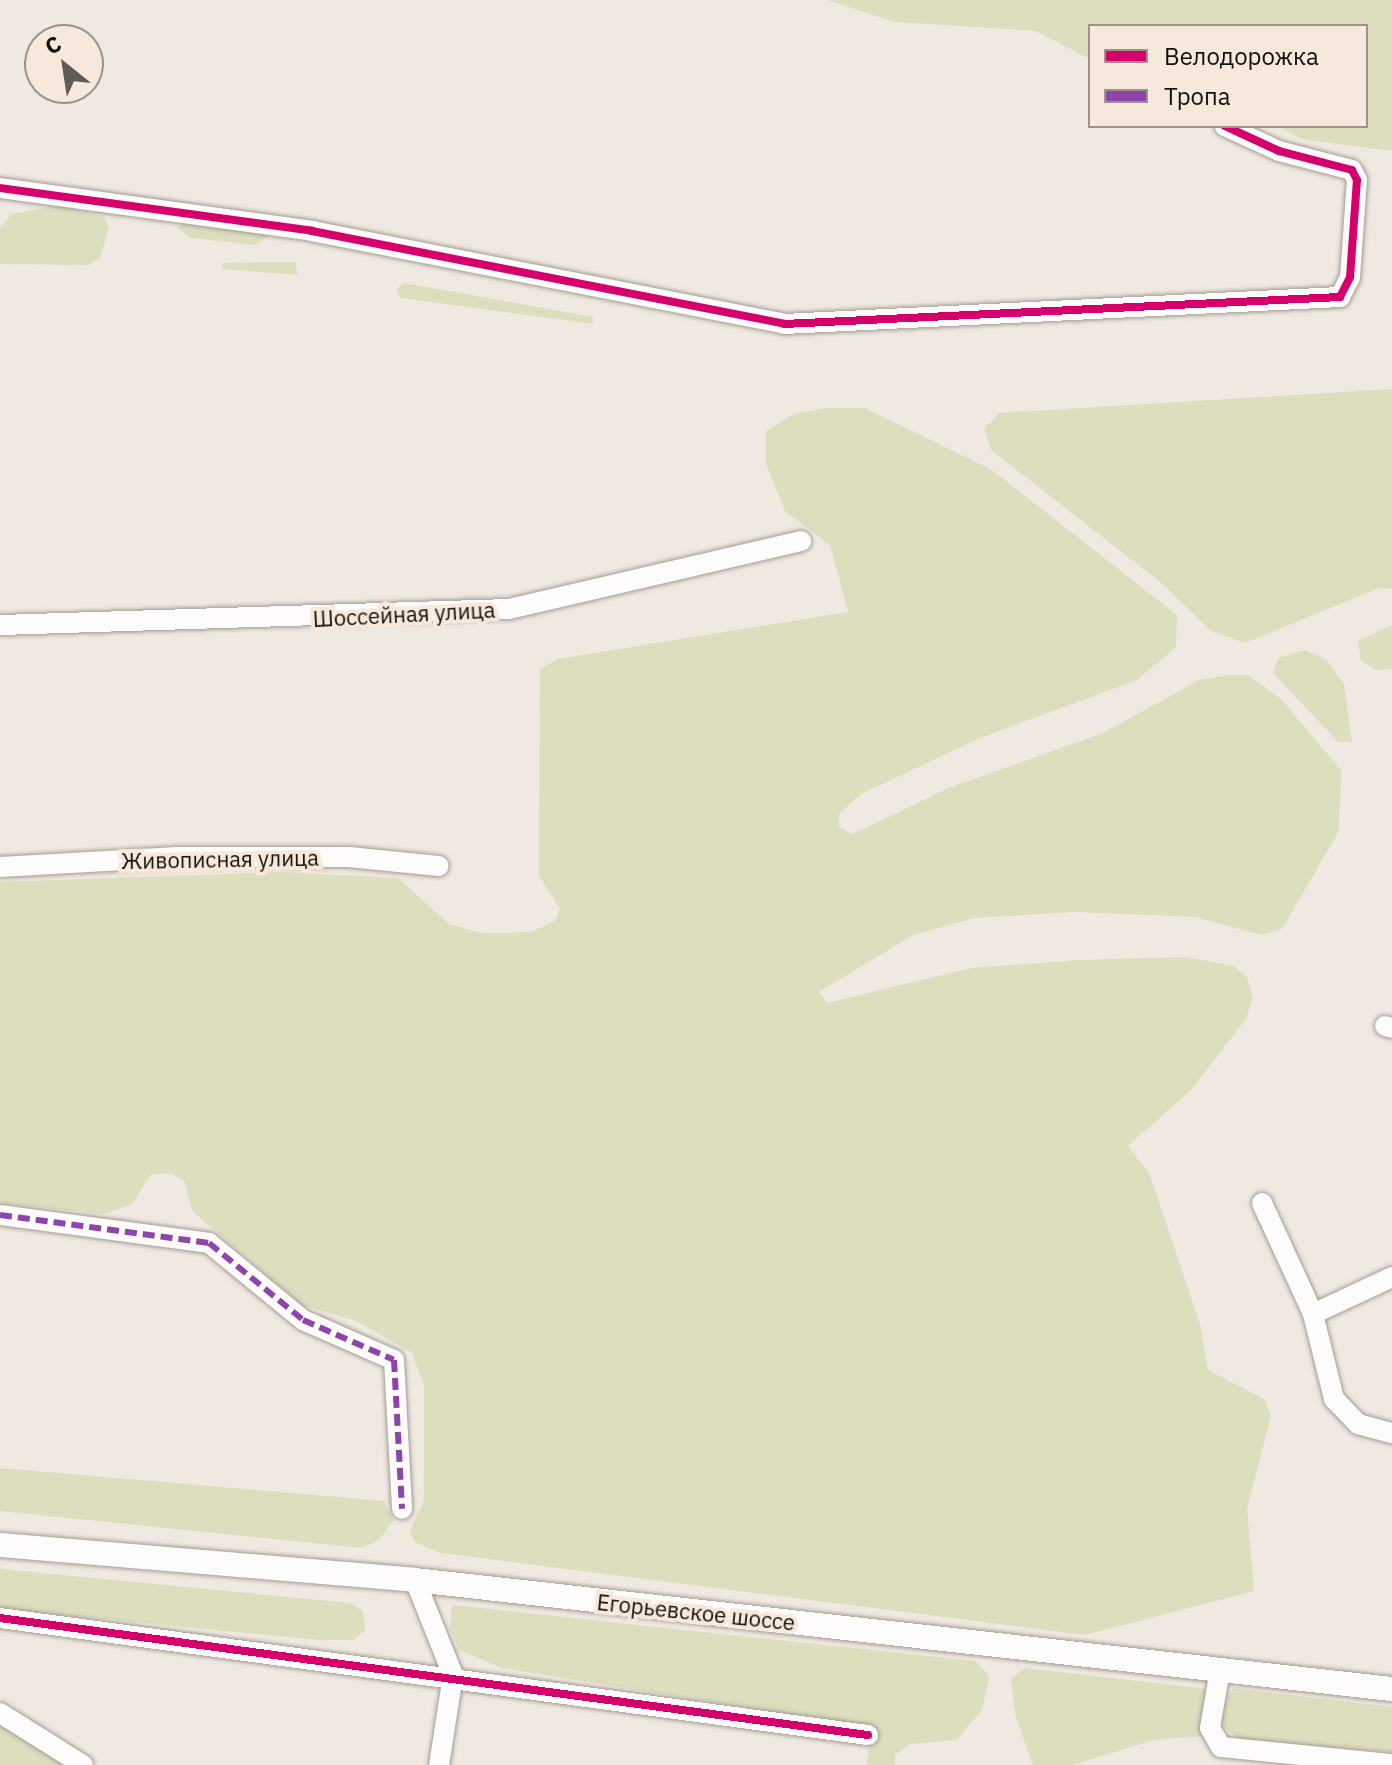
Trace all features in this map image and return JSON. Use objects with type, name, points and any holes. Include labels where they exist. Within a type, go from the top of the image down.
[{"type":"main road","name":"Егорьевское шоссе","points":[[0,1545],[415,1580],[1392,1689]]},
{"type":"street","points":[[0,188],[312,231],[784,324],[1348,291],[1357,180],[1352,170],[1231,128]]},
{"type":"street","name":"Шоссейная улица","points":[[0,625],[509,609],[801,541]]},
{"type":"street","name":"Живописная улица","points":[[0,867],[178,857],[349,857],[439,866]]},
{"type":"street","points":[[1262,1203],[1313,1314],[1334,1399],[1358,1424],[1392,1433]]},
{"type":"street","points":[[0,1215],[209,1243],[303,1320],[394,1360],[402,1509]]},
{"type":"street","points":[[1313,1314],[1392,1277]]},
{"type":"street","points":[[415,1580],[453,1675],[439,1765]]},
{"type":"street","points":[[0,1618],[453,1675],[868,1735]]},
{"type":"street","points":[[1220,1670],[1210,1728],[1221,1747],[1392,1764]]},
{"type":"street","points":[[0,1713],[83,1765]]},
{"type":"green space","points":[[827,0],[1392,0],[1392,151],[1301,139],[1281,128],[1368,128],[1368,24],[1088,24],[1088,58],[1036,31],[894,22]]},
{"type":"green space","points":[[61,205],[104,217],[109,228],[100,258],[88,265],[0,264],[0,228],[12,214]]},
{"type":"green space","points":[[181,223],[262,230],[268,237],[254,245],[192,238],[178,229]]},
{"type":"green space","points":[[295,262],[298,275],[223,269],[222,263]]},
{"type":"green space","points":[[404,283],[593,317],[593,324],[401,298],[396,290]]},
{"type":"green space","points":[[1392,389],[1392,589],[1379,588],[1245,643],[1211,631],[1164,585],[991,450],[984,429],[999,413]]},
{"type":"green space","points":[[826,408],[865,408],[992,470],[1177,615],[1176,647],[1137,680],[980,738],[861,794],[839,814],[839,827],[853,834],[946,789],[1103,733],[1199,680],[1228,675],[1248,675],[1281,699],[1341,770],[1339,831],[1282,929],[1261,935],[1195,917],[1076,912],[974,918],[913,935],[819,992],[827,1003],[971,968],[1080,960],[1186,957],[1234,966],[1247,978],[1253,998],[1246,1019],[1191,1090],[1128,1146],[1149,1173],[1200,1324],[1208,1370],[1264,1399],[1271,1416],[1247,1508],[1254,1591],[1085,1635],[441,1553],[414,1542],[410,1530],[424,1501],[424,1385],[412,1353],[356,1321],[302,1305],[193,1212],[184,1181],[170,1173],[151,1175],[131,1205],[103,1214],[0,1203],[0,882],[282,872],[398,878],[449,924],[481,933],[531,932],[555,921],[560,909],[539,876],[540,669],[558,659],[848,612],[830,545],[785,511],[766,464],[766,431],[794,414]]},
{"type":"green space","points":[[1392,625],[1392,669],[1377,670],[1361,661],[1358,641]]},
{"type":"green space","points":[[1305,650],[1326,659],[1344,684],[1352,742],[1338,742],[1273,673],[1278,658]]},
{"type":"green space","points":[[0,1468],[384,1501],[394,1520],[379,1540],[361,1548],[0,1511]]},
{"type":"green space","points":[[0,1569],[350,1603],[363,1611],[365,1631],[353,1640],[319,1640],[0,1609]]},
{"type":"green space","points":[[452,1605],[975,1661],[989,1676],[983,1708],[957,1740],[910,1744],[895,1755],[895,1765],[867,1765],[871,1728],[502,1668],[459,1650],[450,1628]]},
{"type":"green space","points":[[1025,1668],[1200,1688],[1210,1692],[1204,1736],[1154,1740],[1072,1765],[1033,1765],[1015,1715],[1011,1679]]},
{"type":"green space","points":[[1233,1688],[1392,1707],[1392,1752],[1241,1740],[1225,1729],[1220,1714]]},
{"type":"green space","points":[[0,1717],[73,1765],[0,1765]]},
{"type":"marked path","points":[[0,1215],[209,1243],[303,1320],[394,1360],[402,1509]]},
{"type":"cycle path","points":[[0,188],[312,231],[784,324],[1340,297],[1350,277],[1357,180],[1352,170],[1279,151],[1229,128]]},
{"type":"cycle path","points":[[0,1618],[868,1735]]}]
